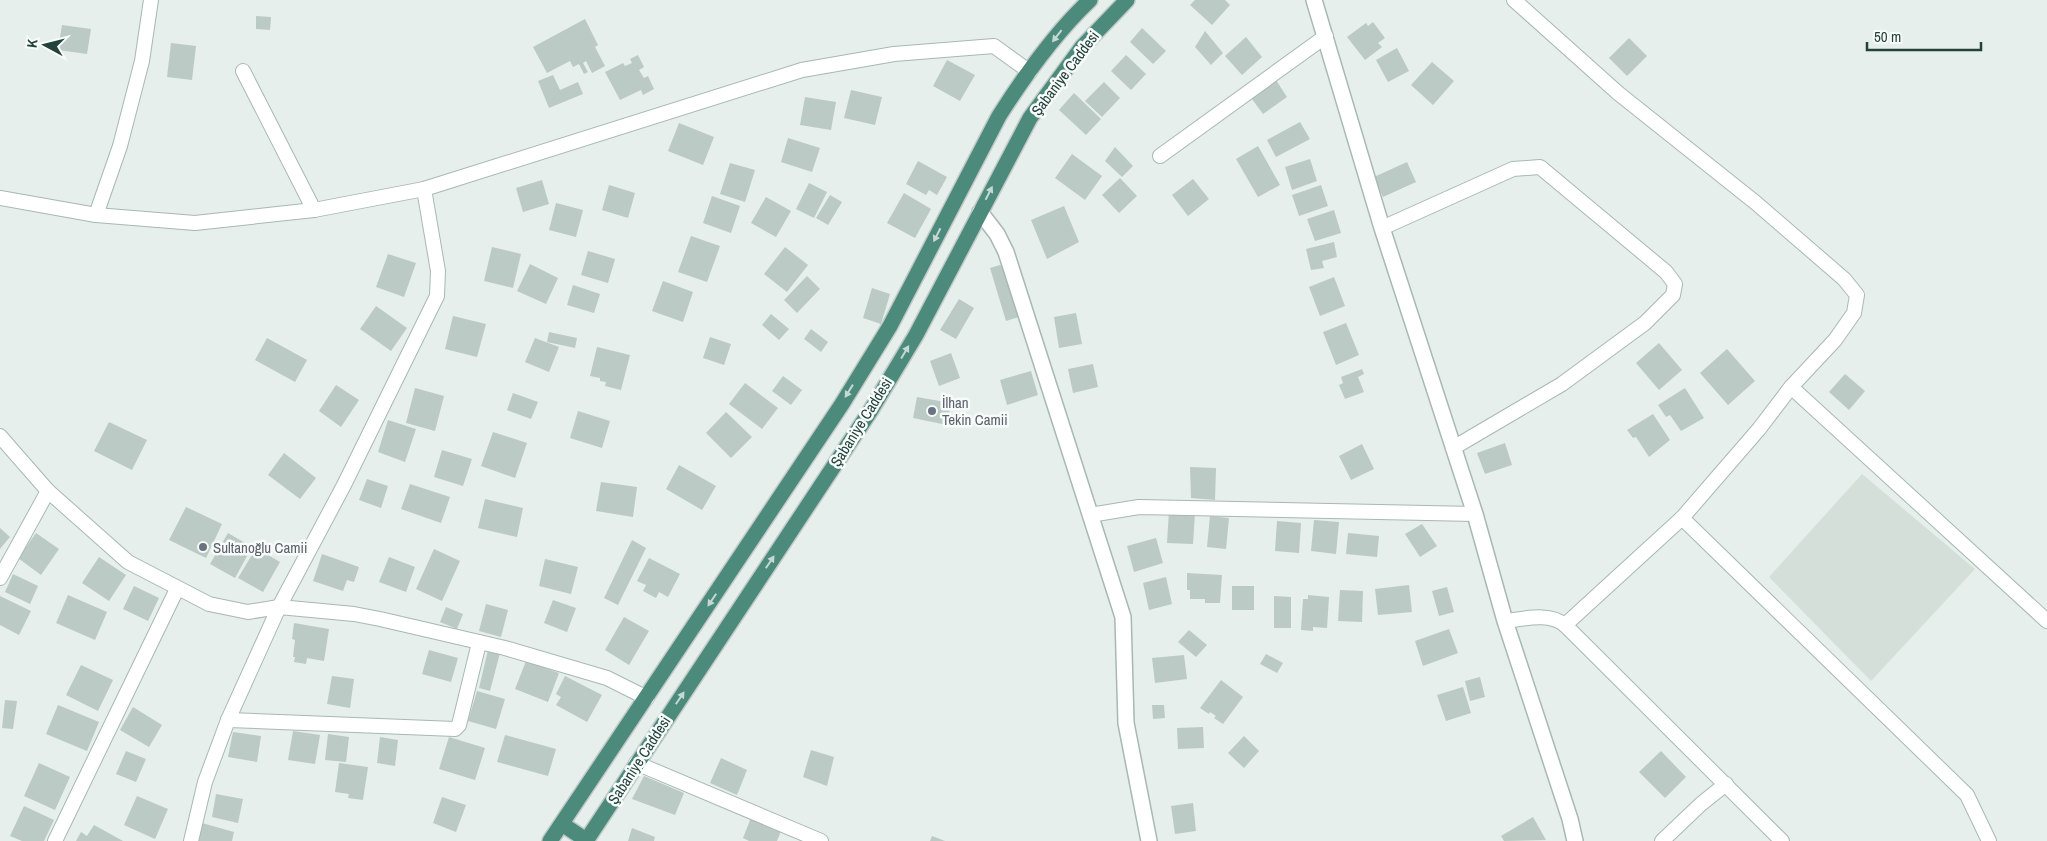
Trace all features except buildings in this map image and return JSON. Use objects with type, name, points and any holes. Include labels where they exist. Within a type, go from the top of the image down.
[{"type":"highway","points":[[550,841],[842,404],[890,326],[999,116],[1060,32],[1090,0]]},
{"type":"highway","name":"Şabaniye Caddesi","points":[[586,841],[870,410],[916,334],[1015,143],[1050,88],[1082,47],[1127,0]]},
{"type":"highway","points":[[562,824],[586,841]]},
{"type":"street","points":[[96,215],[120,146],[142,61],[151,0]]},
{"type":"street","points":[[1314,0],[1382,228],[1475,514],[1505,621],[1570,819],[1575,841]]},
{"type":"street","points":[[1514,0],[1618,92],[1756,203],[1844,279],[1857,295],[1854,314],[1835,340],[1791,386],[1759,429],[1682,518],[1565,625]]},
{"type":"street","points":[[1160,156],[1326,36]]},
{"type":"street","points":[[0,198],[96,215],[195,223],[314,210],[424,189],[802,70],[894,54],[994,46],[1030,72]]},
{"type":"street","points":[[243,71],[314,210]]},
{"type":"street","points":[[1382,228],[1513,170],[1540,167],[1666,272],[1675,284],[1674,295],[1644,323],[1614,346],[1562,384],[1453,448]]},
{"type":"street","points":[[191,841],[205,782],[228,720],[278,607],[344,485],[437,296],[438,271],[424,189]]},
{"type":"street","points":[[980,212],[997,234],[1006,252],[1123,617],[1126,723],[1149,841]]},
{"type":"street","points":[[1791,386],[2047,621]]},
{"type":"street","points":[[0,436],[48,491],[128,562],[209,604],[248,612],[278,607],[354,614],[505,648],[607,678],[647,698]]},
{"type":"street","points":[[0,578],[48,491]]},
{"type":"street","points":[[1090,515],[1139,507],[1475,514]]},
{"type":"street","points":[[1682,518],[1967,795],[1989,841]]},
{"type":"street","points":[[55,841],[177,589]]},
{"type":"street","points":[[1505,621],[1545,618],[1558,620],[1565,625],[1782,841]]},
{"type":"street","points":[[228,720],[454,729],[459,725],[479,643]]},
{"type":"street","points":[[636,763],[821,841]]},
{"type":"street","points":[[1662,841],[1701,804],[1726,784]]},
{"type":"shaded area","points":[[1862,474],[1975,569],[1871,681],[1769,577]]},
{"type":"place","name":"İlhan Tekin Camii","points":[[932,411]]},
{"type":"place","name":"Sultanoğlu Camii","points":[[203,547]]}]
